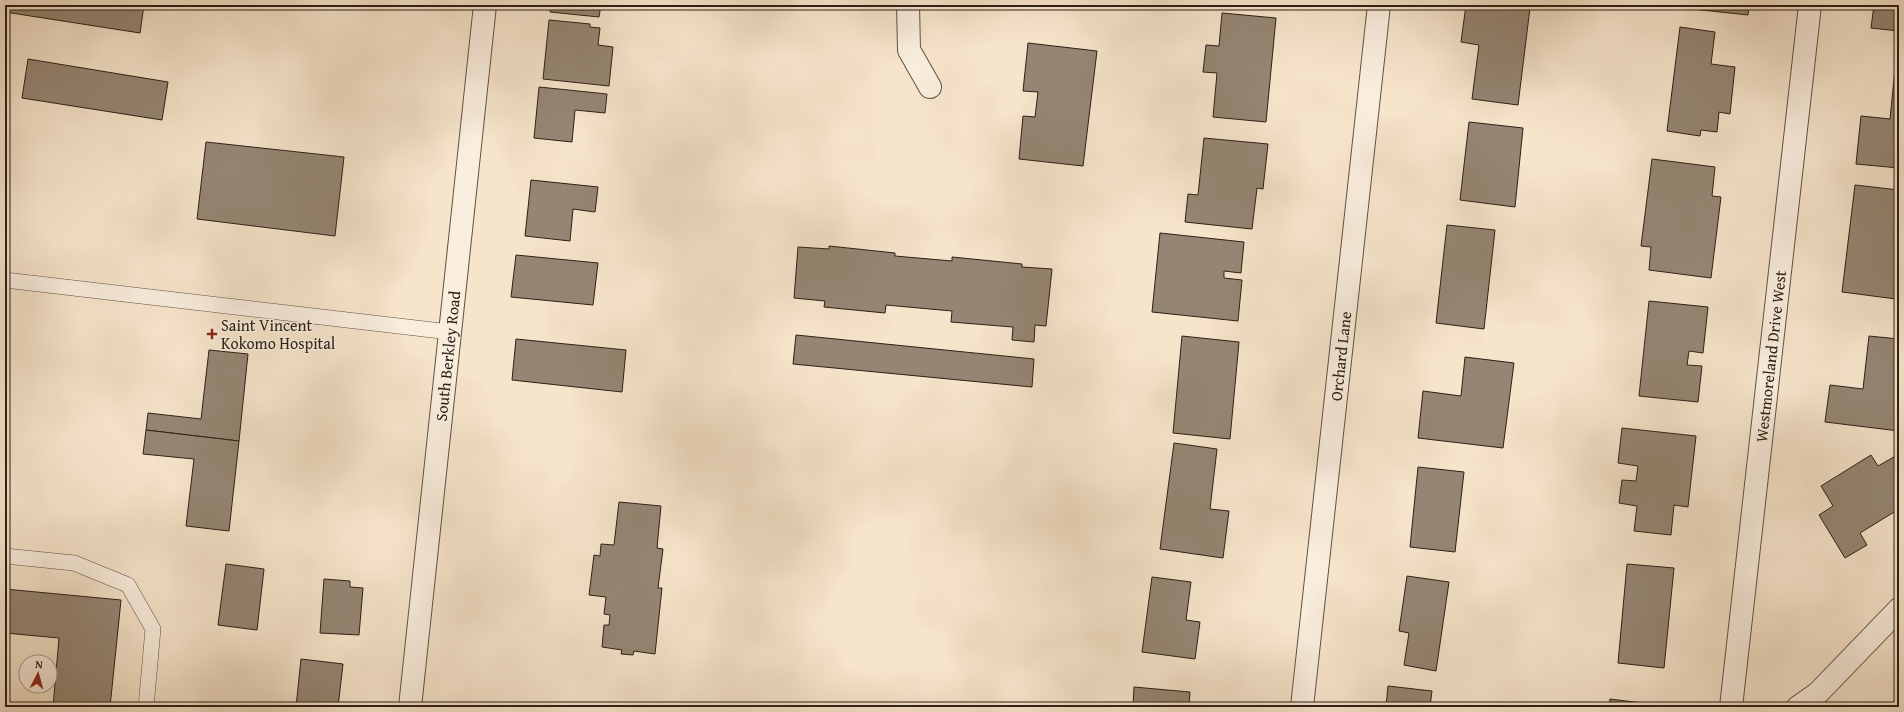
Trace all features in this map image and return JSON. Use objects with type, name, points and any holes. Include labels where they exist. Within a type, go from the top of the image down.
[{"type":"street","name":"South Berkley Road","points":[[410,707],[485,5]]},
{"type":"street","points":[[908,5],[909,50],[930,87]]},
{"type":"street","name":"Orchard Lane","points":[[1302,707],[1379,5]]},
{"type":"street","name":"Westmoreland Drive West","points":[[1731,707],[1810,5]]},
{"type":"street","points":[[1798,707],[1818,693],[1899,609]]},
{"type":"lane","points":[[5,280],[450,332]]},
{"type":"lane","points":[[5,556],[74,562],[128,585],[153,629],[146,707]]},
{"type":"building","points":[[5,5],[144,5],[140,33],[5,12]]},
{"type":"building","points":[[551,5],[601,5],[599,17],[550,12]]},
{"type":"building","points":[[1466,5],[1509,5],[1530,8],[1518,105],[1472,99],[1479,45],[1461,42]]},
{"type":"building","points":[[1693,5],[1749,5],[1748,15],[1692,9]]},
{"type":"building","points":[[1874,5],[1899,5],[1899,31],[1871,28]]},
{"type":"building","points":[[1222,13],[1276,18],[1266,122],[1213,117],[1217,73],[1203,72],[1206,45],[1219,46]]},
{"type":"building","points":[[549,20],[590,24],[590,27],[600,28],[598,45],[613,47],[609,86],[543,79]]},
{"type":"building","points":[[1680,27],[1715,32],[1711,64],[1735,67],[1730,114],[1719,112],[1717,132],[1701,130],[1700,136],[1667,131]]},
{"type":"building","points":[[1028,43],[1097,51],[1083,166],[1019,159],[1023,116],[1035,117],[1038,92],[1023,91]]},
{"type":"building","points":[[28,59],[168,82],[162,120],[22,98]]},
{"type":"building","points":[[1896,59],[1899,59],[1899,168],[1856,164],[1861,116],[1890,119]]},
{"type":"building","points":[[539,87],[607,94],[605,113],[575,110],[572,142],[534,138]]},
{"type":"building","points":[[1469,122],[1523,128],[1515,207],[1460,200]]},
{"type":"building","points":[[1204,138],[1268,144],[1263,189],[1257,188],[1252,229],[1185,222],[1188,194],[1198,195]]},
{"type":"building","points":[[206,142],[344,157],[335,236],[197,219]]},
{"type":"building","points":[[1652,159],[1715,167],[1712,196],[1721,197],[1711,278],[1649,270],[1651,247],[1641,246]]},
{"type":"building","points":[[531,180],[598,187],[595,212],[573,209],[570,241],[525,236]]},
{"type":"building","points":[[1855,185],[1899,190],[1899,273],[1896,299],[1842,292]]},
{"type":"building","points":[[1447,225],[1495,230],[1484,329],[1436,323]]},
{"type":"building","points":[[1160,233],[1244,242],[1241,273],[1224,271],[1224,278],[1242,280],[1238,321],[1152,312]]},
{"type":"building","points":[[829,246],[895,253],[895,256],[952,261],[952,257],[1022,264],[1022,267],[1052,269],[1046,326],[1035,325],[1034,342],[1012,340],[1013,327],[951,322],[952,311],[886,305],[885,313],[824,307],[825,301],[794,298],[798,247],[829,249]]},
{"type":"building","points":[[516,255],[598,263],[593,305],[511,297]]},
{"type":"building","points":[[1649,301],[1708,307],[1703,353],[1689,351],[1687,365],[1702,366],[1698,402],[1639,396]]},
{"type":"building","points":[[796,335],[1034,359],[1032,387],[793,364]]},
{"type":"building","points":[[1182,336],[1239,342],[1230,439],[1173,433]]},
{"type":"building","points":[[1869,336],[1899,339],[1899,431],[1825,422],[1830,385],[1863,389]]},
{"type":"building","points":[[516,339],[626,350],[622,392],[512,380]]},
{"type":"building","points":[[209,350],[248,354],[239,441],[146,430],[148,413],[201,419]]},
{"type":"building","points":[[1465,357],[1514,363],[1503,448],[1418,438],[1423,391],[1461,396]]},
{"type":"building","points":[[1622,428],[1696,436],[1688,507],[1674,505],[1671,535],[1634,531],[1637,506],[1619,503],[1622,480],[1636,481],[1638,466],[1618,463]]},
{"type":"building","points":[[146,430],[239,441],[229,531],[186,526],[194,459],[143,454]]},
{"type":"building","points":[[1174,443],[1217,449],[1210,509],[1229,511],[1223,558],[1160,549]]},
{"type":"building","points":[[1899,454],[1899,509],[1860,533],[1867,545],[1845,558],[1819,515],[1833,506],[1821,486],[1871,455],[1878,466]]},
{"type":"building","points":[[1418,467],[1464,472],[1455,552],[1410,547]]},
{"type":"building","points":[[619,502],[661,506],[657,548],[663,549],[658,588],[662,588],[655,654],[634,651],[633,655],[621,654],[622,650],[602,647],[604,625],[609,625],[610,615],[604,614],[606,597],[589,595],[594,555],[600,556],[601,544],[614,545]]},
{"type":"building","points":[[226,564],[264,569],[257,630],[218,625]]},
{"type":"building","points":[[1627,564],[1674,568],[1664,668],[1618,663]]},
{"type":"building","points":[[1407,576],[1449,582],[1436,671],[1404,665],[1409,633],[1399,631]]},
{"type":"building","points":[[1152,577],[1191,582],[1186,620],[1200,622],[1195,659],[1142,652]]},
{"type":"building","points":[[324,579],[350,581],[350,587],[363,588],[359,635],[320,633]]},
{"type":"building","points":[[5,589],[121,600],[110,707],[53,707],[54,694],[58,694],[59,638],[5,633]]},
{"type":"building","points":[[301,659],[343,664],[338,707],[296,707]]},
{"type":"building","points":[[1388,686],[1432,691],[1430,707],[1386,707]]},
{"type":"building","points":[[1134,687],[1190,692],[1189,707],[1133,707]]},
{"type":"building","points":[[1610,699],[1666,706],[1666,707],[1609,707]]},
{"type":"place","name":"Saint Vincent Kokomo Hospital","points":[[212,334]]}]
